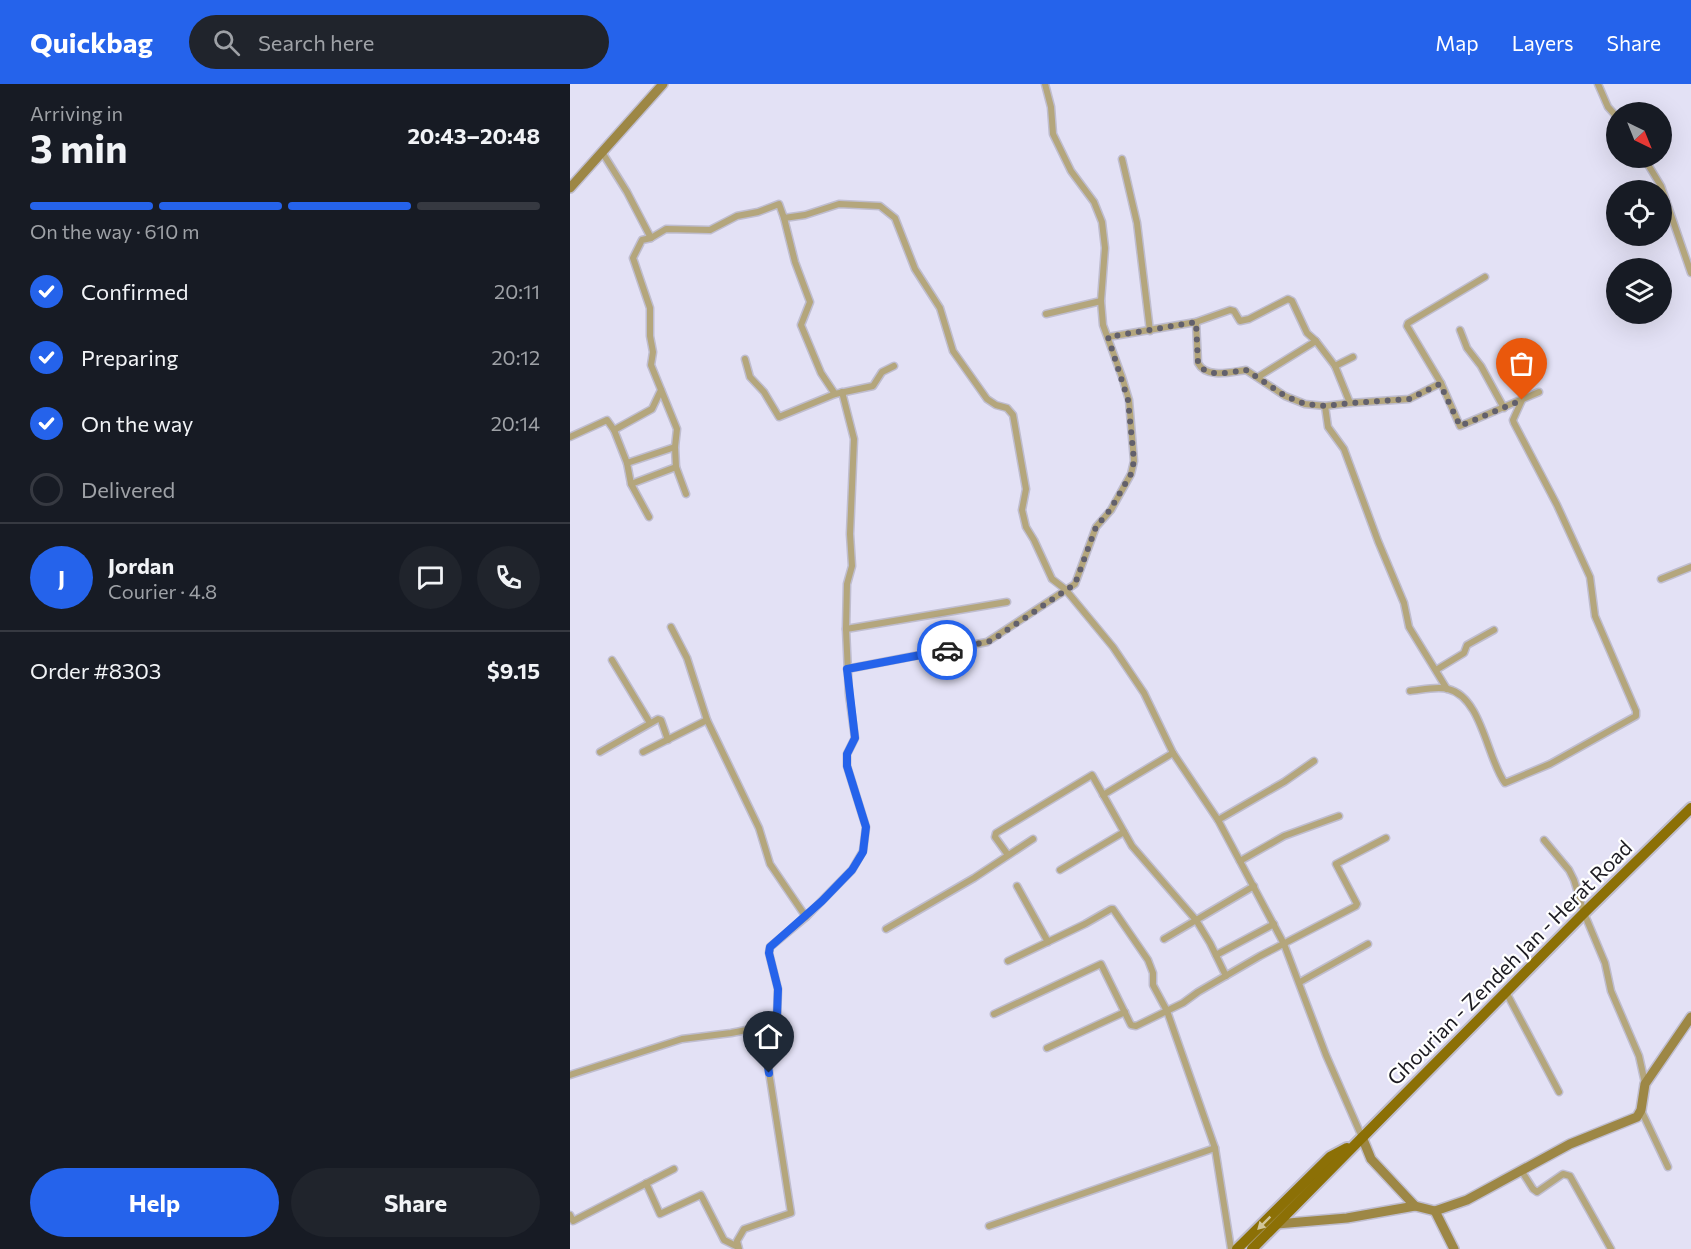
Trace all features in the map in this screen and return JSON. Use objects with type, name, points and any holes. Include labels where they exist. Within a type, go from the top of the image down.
[{"type":"main road","name":"Ghourian - Zendeh Jan - Herat Road","points":[[1252,1249],[1691,808]]},
{"type":"main road","points":[[1238,1249],[1330,1157],[1358,1140]]},
{"type":"street","points":[[570,188],[663,84]]},
{"type":"street","points":[[847,669],[987,642],[1075,584],[1096,527],[1110,510],[1131,474],[1134,461],[1126,390],[1103,326],[1101,301],[1105,248],[1102,222],[1094,202],[1071,171],[1053,134],[1046,84]]},
{"type":"street","points":[[1598,84],[1606,102]]},
{"type":"street","points":[[602,152],[627,192],[651,238]]},
{"type":"street","points":[[1122,159],[1137,223],[1150,331]]},
{"type":"street","points":[[1650,168],[1661,186],[1691,273]]},
{"type":"street","points":[[570,1075],[682,1039],[762,1027],[777,1016],[778,989],[769,953],[770,947],[806,917],[852,870],[863,852],[866,827],[847,766],[847,754],[855,738],[847,669],[846,629],[848,585],[852,566],[850,534],[854,438],[838,393],[821,374],[801,325],[810,302],[795,262],[779,204],[758,212],[737,216],[710,230],[666,229],[651,238],[642,240],[633,258],[650,308],[650,336],[653,352],[651,365],[677,429],[676,467],[686,494]]},
{"type":"street","points":[[784,218],[805,215],[839,204],[880,206],[895,218],[915,269],[940,308],[953,351],[987,399],[1007,408],[1013,415],[1026,489],[1023,510],[1026,527],[1052,579],[1065,589],[1113,648],[1144,693],[1173,753],[1218,820],[1284,944],[1358,1140],[1371,1159],[1415,1206]]},
{"type":"street","points":[[1485,277],[1406,324],[1440,384],[1460,426],[1539,392]]},
{"type":"street","points":[[1108,337],[1196,322],[1230,310],[1234,311],[1240,321],[1249,319],[1288,299],[1292,301],[1307,333],[1335,366],[1350,403]]},
{"type":"street","points":[[1046,314],[1101,301]]},
{"type":"street","points":[[1196,322],[1198,363],[1201,369],[1207,372],[1224,373],[1246,370],[1285,396],[1305,404],[1325,406],[1409,399],[1440,384]]},
{"type":"street","points":[[1460,330],[1467,348],[1481,366],[1504,408]]},
{"type":"street","points":[[1258,377],[1316,341]]},
{"type":"street","points":[[1335,366],[1353,357]]},
{"type":"street","points":[[745,359],[750,377],[764,392],[778,417],[838,393],[873,386],[882,372],[894,366]]},
{"type":"street","points":[[614,430],[652,410],[661,390]]},
{"type":"street","points":[[1410,691],[1448,689],[1463,697],[1473,711],[1505,783],[1550,764],[1636,716],[1628,691],[1595,616],[1590,577],[1557,505],[1514,423],[1513,420],[1522,400]]},
{"type":"street","points":[[1325,406],[1328,427],[1344,449],[1352,468],[1378,541],[1404,603],[1409,627],[1448,689]]},
{"type":"street","points":[[570,437],[607,420],[614,430],[627,463],[631,484],[649,517]]},
{"type":"street","points":[[627,463],[675,447]]},
{"type":"street","points":[[631,484],[676,467]]},
{"type":"street","points":[[1661,579],[1691,567]]},
{"type":"street","points":[[846,629],[1007,602]]},
{"type":"street","points":[[671,627],[687,658],[707,720],[759,828],[770,864],[806,917]]},
{"type":"street","points":[[1437,670],[1464,653],[1467,645],[1494,630]]},
{"type":"street","points":[[612,660],[650,723]]},
{"type":"street","points":[[600,752],[660,719],[668,740]]},
{"type":"street","points":[[643,752],[707,720]]},
{"type":"street","points":[[1103,795],[1173,753]]},
{"type":"street","points":[[1218,820],[1284,783],[1314,761]]},
{"type":"street","points":[[1008,855],[995,837],[996,833],[1090,776],[1093,777],[1132,846],[1196,920],[1226,976]]},
{"type":"street","points":[[1240,861],[1284,836],[1339,816]]},
{"type":"street","points":[[1060,870],[1124,832]]},
{"type":"street","points":[[994,1014],[1099,964],[1103,966],[1133,1026],[1167,1011],[1260,956],[1356,906],[1336,864],[1386,838]]},
{"type":"street","points":[[886,929],[974,878],[1033,840]]},
{"type":"street","points":[[1277,1224],[1347,1218],[1415,1206],[1435,1211],[1467,1200],[1570,1144],[1637,1117],[1641,1110],[1645,1084],[1639,1056],[1611,991],[1605,963],[1584,913],[1574,880],[1569,870],[1544,840]]},
{"type":"street","points":[[1017,886],[1048,942]]},
{"type":"street","points":[[1164,939],[1254,886]]},
{"type":"street","points":[[1008,961],[1113,909],[1143,950],[1153,973],[1153,985],[1167,1011],[1215,1148],[1232,1249]]},
{"type":"street","points":[[1216,956],[1274,924]]},
{"type":"street","points":[[1300,982],[1368,944]]},
{"type":"street","points":[[1506,992],[1559,1092]]},
{"type":"street","points":[[1047,1048],[1125,1012]]},
{"type":"street","points":[[1645,1084],[1691,1017]]},
{"type":"street","points":[[739,1248],[737,1240],[744,1228],[791,1213],[762,1027]]},
{"type":"street","points":[[1641,1110],[1668,1167]]},
{"type":"street","points":[[989,1226],[1215,1148]]},
{"type":"street","points":[[570,1215],[573,1221],[674,1169]]},
{"type":"street","points":[[1521,1170],[1537,1192],[1563,1174],[1570,1176],[1611,1249]]},
{"type":"street","points":[[646,1183],[660,1214],[701,1195],[724,1240],[739,1248]]},
{"type":"street","points":[[1435,1211],[1454,1249]]},
{"type":"way so far","points":[[947,650],[991,641],[1075,584],[1096,527],[1110,510],[1131,474],[1134,461],[1126,390],[1108,337],[1196,322],[1198,363],[1201,369],[1207,372],[1224,373],[1246,370],[1285,396],[1305,404],[1325,406],[1397,401],[1409,399],[1440,384],[1460,426],[1522,400]]},
{"type":"route","points":[[769,1073],[762,1027],[777,1016],[778,989],[769,953],[770,947],[822,901],[852,870],[863,852],[866,827],[847,766],[847,754],[855,738],[847,669],[947,650]]}]
